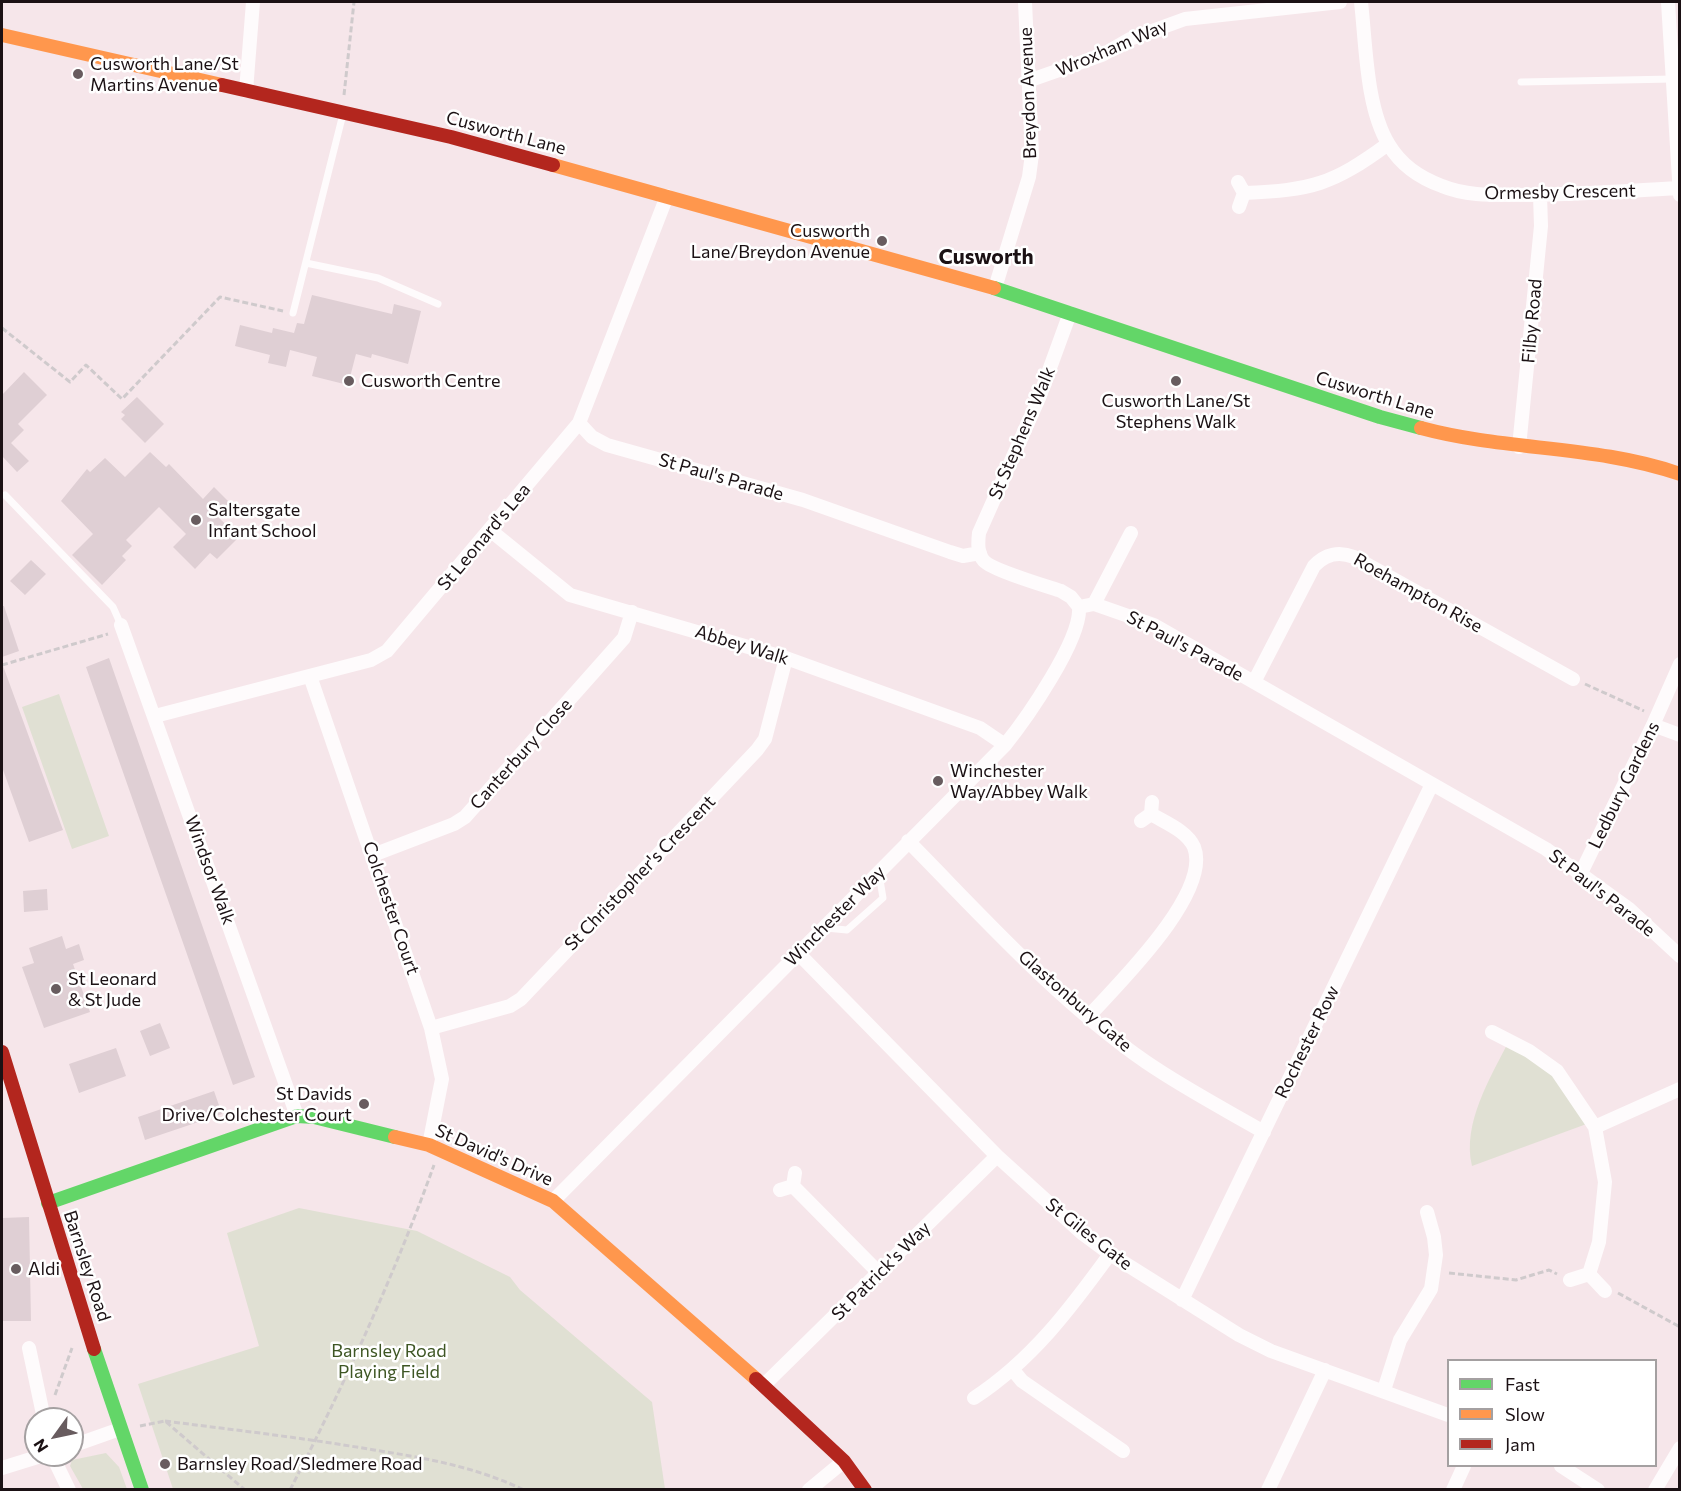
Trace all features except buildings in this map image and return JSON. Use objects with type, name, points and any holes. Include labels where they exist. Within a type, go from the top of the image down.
[{"type":"main road","name":"Cusworth Lane","points":[[2,35],[451,137],[667,196],[995,288],[1380,417],[1447,435],[1519,447],[1608,456],[1651,464],[1680,474]]},
{"type":"main road","name":"Barnsley Road","points":[[2,1052],[93,1345],[142,1490]]},
{"type":"main road","name":"St David's Drive","points":[[48,1203],[297,1116],[325,1119],[435,1147],[553,1201],[764,1385],[844,1461],[865,1490]]},
{"type":"street","points":[[246,91],[253,2]]},
{"type":"street","name":"Breydon Avenue","points":[[995,288],[1029,177],[1032,153],[1025,2]]},
{"type":"street","name":"Wroxham Way","points":[[1028,81],[1102,55],[1130,39],[1185,19],[1340,2]]},
{"type":"street","name":"Ormesby Crescent","points":[[1361,2],[1375,109],[1388,144],[1402,163],[1418,175],[1443,187],[1479,195],[1540,195],[1679,188]]},
{"type":"street","points":[[1668,2],[1680,195]]},
{"type":"street","points":[[1239,207],[1241,188],[1295,190],[1332,180],[1354,169],[1388,144]]},
{"type":"street","name":"Filby Road","points":[[1519,447],[1541,226],[1540,195]]},
{"type":"street","name":"St Leonard's Lea","points":[[155,716],[371,660],[387,651],[579,423],[667,196]]},
{"type":"street","name":"St Stephens Walk","points":[[980,553],[980,533],[1039,398],[1070,313]]},
{"type":"street","name":"St Paul's Parade","points":[[579,423],[592,437],[608,445],[803,500],[963,556],[980,553]]},
{"type":"street","name":"Abbey Walk","points":[[490,530],[570,595],[786,658],[980,728],[1005,745]]},
{"type":"street","points":[[980,553],[990,565],[1061,591],[1071,597],[1079,607],[1094,604],[1131,533]]},
{"type":"street","name":"Roehampton Rise","points":[[1254,682],[1314,566],[1326,555],[1337,554],[1354,557],[1573,679]]},
{"type":"street","name":"St Paul's Parade","points":[[1094,604],[1154,625],[1432,784],[1581,873],[1645,924],[1680,956]]},
{"type":"street","name":"Winchester Way","points":[[553,1201],[1005,745],[1027,718],[1077,628],[1079,607]]},
{"type":"street","name":"Canterbury Close","points":[[373,855],[454,824],[465,817],[624,638],[632,612]]},
{"type":"street","name":"Windsor Walk","points":[[122,627],[297,1116]]},
{"type":"street","name":"St Christopher's Crescent","points":[[431,1028],[510,1006],[521,999],[757,750],[765,739],[786,658]]},
{"type":"street","name":"Ledbury Gardens","points":[[1581,873],[1655,721],[1680,664]]},
{"type":"street","name":"Colchester Court","points":[[310,676],[431,1028],[442,1079],[435,1147]]},
{"type":"street","points":[[1655,721],[1680,735]]},
{"type":"street","name":"Rochester Row","points":[[1182,1300],[1432,784]]},
{"type":"street","points":[[1088,1017],[1176,914],[1191,885],[1196,869],[1194,847],[1182,832],[1148,813]]},
{"type":"street","name":"Glastonbury Gate","points":[[909,841],[1027,961],[1088,1017],[1188,1090],[1264,1131]]},
{"type":"street","name":"St Giles Gate","points":[[798,953],[998,1156],[1110,1254],[1182,1300],[1271,1351],[1447,1414]]},
{"type":"street","points":[[1492,1032],[1529,1051],[1557,1071],[1595,1127],[1602,1158],[1605,1190],[1599,1242],[1589,1274]]},
{"type":"street","points":[[1595,1127],[1680,1089]]},
{"type":"street","name":"St Patrick's Way","points":[[764,1385],[998,1156]]},
{"type":"street","points":[[789,1183],[879,1273]]},
{"type":"street","points":[[1384,1390],[1400,1340],[1431,1289],[1434,1273],[1434,1237],[1426,1212]]},
{"type":"street","points":[[974,1398],[1013,1370],[1063,1318],[1110,1254]]},
{"type":"street","points":[[1569,1280],[1589,1274]]},
{"type":"street","points":[[1589,1274],[1605,1291]]},
{"type":"street","points":[[29,1348],[41,1407]]},
{"type":"street","points":[[1013,1370],[1022,1381],[1123,1451]]},
{"type":"street","points":[[1268,1490],[1325,1370]]},
{"type":"street","points":[[84,1442],[120,1429]]},
{"type":"street","points":[[1655,1490],[1680,1448]]},
{"type":"street","points":[[2,1468],[24,1461]]},
{"type":"street","points":[[809,1490],[844,1461]]},
{"type":"street","points":[[58,1467],[69,1490]]},
{"type":"street","points":[[1453,1490],[1464,1467]]},
{"type":"street","points":[[1563,1467],[1598,1490]]},
{"type":"lane","points":[[1521,82],[1673,79]]},
{"type":"lane","points":[[293,313],[344,112]]},
{"type":"lane","points":[[306,263],[378,278],[438,304]]},
{"type":"lane","points":[[5,495],[113,607],[122,627]]},
{"type":"lane","points":[[822,928],[848,930],[883,898],[879,871]]},
{"type":"path","points":[[344,112],[354,2]]},
{"type":"path","points":[[2,328],[70,382],[86,365],[123,399],[220,297],[293,313]]},
{"type":"path","points":[[2,665],[122,627]]},
{"type":"path","points":[[1573,679],[1655,721]]},
{"type":"path","points":[[290,1490],[410,1234],[435,1147]]},
{"type":"path","points":[[1434,1273],[1516,1280],[1549,1270],[1569,1280]]},
{"type":"path","points":[[1605,1291],[1618,1292],[1680,1327]]},
{"type":"path","points":[[54,1399],[73,1348],[78,1351],[93,1345]]},
{"type":"path","points":[[165,1421],[245,1490]]},
{"type":"path","points":[[138,1426],[165,1421],[315,1440],[448,1462],[503,1479],[524,1490]]},
{"type":"green space","points":[[59,694],[109,836],[72,849],[22,707]]},
{"type":"green space","points":[[1509,1041],[1557,1071],[1592,1122],[1472,1166],[1470,1150],[1474,1118],[1486,1086]]},
{"type":"green space","name":"Barnsley Road Playing Field","points":[[299,1208],[417,1231],[510,1277],[520,1290],[652,1402],[665,1489],[173,1489],[138,1384],[259,1346],[227,1233]]},
{"type":"green space","points":[[106,1453],[119,1467],[127,1489],[83,1489],[71,1467],[84,1467],[84,1458]]},
{"type":"traffic: fast","points":[[994,288],[1380,417],[1421,428]]},
{"type":"traffic: fast","points":[[48,1203],[297,1116],[314,1117],[395,1137]]},
{"type":"traffic: fast","points":[[94,1349],[142,1490]]},
{"type":"traffic: slow","points":[[2,35],[222,85]]},
{"type":"traffic: slow","points":[[553,165],[994,288]]},
{"type":"traffic: slow","points":[[1421,428],[1486,441],[1616,458],[1680,474]]},
{"type":"traffic: slow","points":[[395,1137],[429,1145],[553,1201],[756,1379]]},
{"type":"traffic: jam","points":[[222,85],[451,137],[553,165]]},
{"type":"traffic: jam","points":[[2,1052],[94,1349]]},
{"type":"traffic: jam","points":[[756,1379],[844,1461],[865,1490]]},
{"type":"place","name":"Cusworth Lane/St Martins Avenue","points":[[78,74]]},
{"type":"place","name":"Cusworth Lane/Breydon Avenue","points":[[882,241]]},
{"type":"place","name":"Cusworth Centre","points":[[349,381]]},
{"type":"place","name":"Cusworth Lane/St Stephens Walk","points":[[1176,381]]},
{"type":"place","name":"Saltersgate Infant School","points":[[196,520]]},
{"type":"place","name":"Winchester Way/Abbey Walk","points":[[938,781]]},
{"type":"place","name":"St Leonard & St Jude","points":[[56,989]]},
{"type":"place","name":"St Davids Drive/Colchester Court","points":[[364,1104]]},
{"type":"place","name":"Aldi","points":[[16,1269]]},
{"type":"place","name":"Barnsley Road/Sledmere Road","points":[[165,1464]]},
{"type":"district","name":"Cusworth","points":[[986,257]]}]
